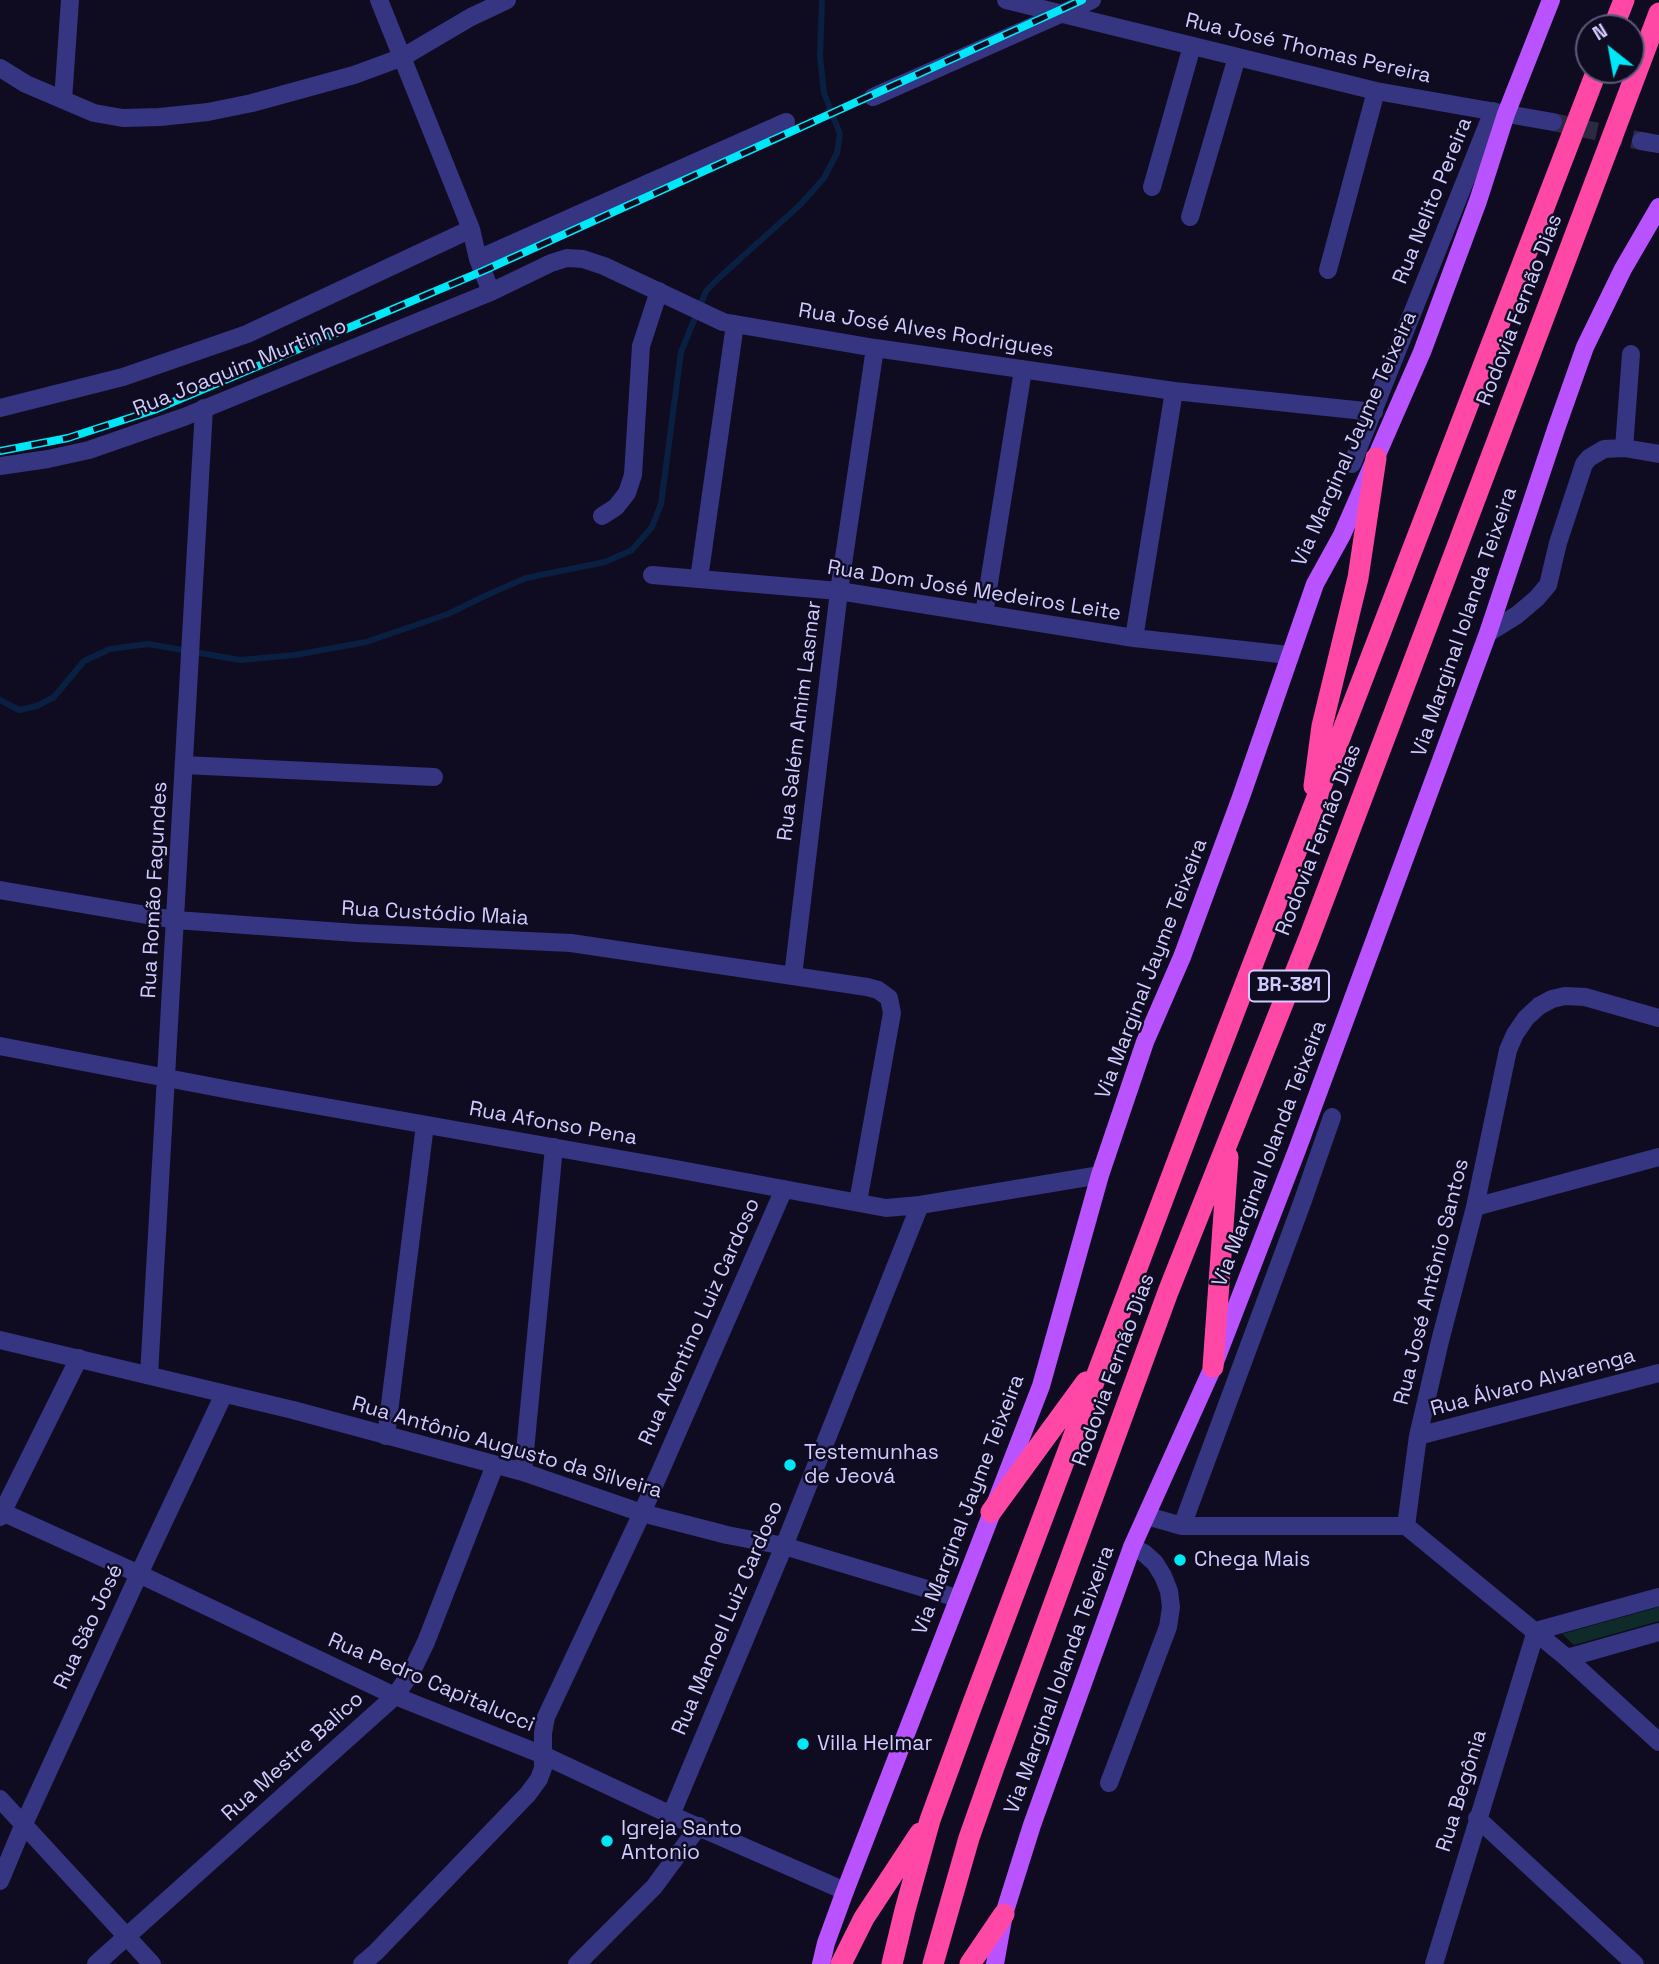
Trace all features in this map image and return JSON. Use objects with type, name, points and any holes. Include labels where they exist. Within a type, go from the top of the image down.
[{"type":"highway","name":"Rodovia Fernão Dias","points":[[933,1964],[969,1838],[1163,1305],[1309,938],[1659,13]]},
{"type":"highway","name":"Rodovia Fernão Dias","points":[[892,1964],[930,1820],[1101,1360],[1592,84]]},
{"type":"highway","points":[[1309,822],[1322,726],[1358,578],[1376,458]]},
{"type":"highway","points":[[1213,1367],[1230,1133]]},
{"type":"highway","points":[[991,1512],[1101,1360]]},
{"type":"highway","points":[[841,1964],[864,1918],[930,1820]]},
{"type":"highway","points":[[970,1964],[1004,1914]]},
{"type":"main road","name":"Via Marginal Jayme Teixeira","points":[[821,1964],[845,1891],[1041,1386],[1100,1175],[1145,1042],[1182,957],[1315,584],[1342,535],[1422,352],[1479,201],[1500,112],[1551,0]]},
{"type":"main road","name":"Via Marginal Iolanda Teixeira","points":[[995,1964],[1004,1914],[1032,1825],[1132,1547],[1213,1367],[1297,1150],[1488,633],[1585,347],[1623,269],[1659,207]]},
{"type":"street","points":[[63,100],[70,0]]},
{"type":"street","points":[[379,0],[471,229],[478,259],[491,292]]},
{"type":"street","points":[[0,68],[26,84],[94,113],[123,118],[208,112],[354,75],[403,57],[471,17],[507,0]]},
{"type":"street","name":"Rua José Thomas Pereira","points":[[1012,0],[1376,91],[1553,122]]},
{"type":"street","points":[[873,97],[1092,0]]},
{"type":"street","points":[[1152,187],[1192,46]]},
{"type":"street","points":[[1190,217],[1237,57]]},
{"type":"street","points":[[1328,270],[1376,91]]},
{"type":"street","name":"Rua Nelito Pereira","points":[[1352,464],[1500,112]]},
{"type":"street","points":[[478,259],[786,122]]},
{"type":"street","name":"Rua Joaquim Murtinho","points":[[0,408],[123,377],[247,334],[471,229]]},
{"type":"street","name":"Rua José Alves Rodrigues","points":[[491,292],[551,263],[567,258],[583,259],[729,323],[875,348],[1174,391],[1374,412]]},
{"type":"street","points":[[601,516],[616,507],[627,493],[633,475],[641,345],[659,291]]},
{"type":"street","name":"Rua Joaquim Murtinho","points":[[0,466],[89,450],[204,408],[491,292]]},
{"type":"street","points":[[699,579],[729,323]]},
{"type":"street","name":"Rua Salém Amim Lasmar","points":[[793,976],[839,592],[875,348]]},
{"type":"street","points":[[1624,448],[1631,354]]},
{"type":"street","points":[[984,614],[1023,370]]},
{"type":"street","points":[[1134,638],[1174,391]]},
{"type":"street","name":"Rua Romão Fagundes","points":[[149,1375],[204,408]]},
{"type":"street","points":[[1488,633],[1517,614],[1548,585],[1558,543],[1584,464],[1589,458],[1604,449],[1624,448],[1659,454]]},
{"type":"street","name":"Rua Dom José Medeiros Leite","points":[[652,575],[839,592],[1134,638],[1289,654]]},
{"type":"street","points":[[184,765],[434,777]]},
{"type":"street","name":"Rua Custódio Maia","points":[[0,890],[176,920],[356,933],[571,943],[867,987],[885,994],[891,1002],[892,1013],[858,1202]]},
{"type":"street","name":"Rua José Antônio Santos","points":[[1406,1526],[1418,1436],[1475,1207],[1508,1050],[1515,1034],[1539,1006],[1565,996],[1585,997],[1659,1018]]},
{"type":"street","name":"Rua Afonso Pena","points":[[0,1046],[886,1208],[920,1205],[1100,1175]]},
{"type":"street","points":[[1182,1526],[1303,1203],[1332,1117]]},
{"type":"street","points":[[386,1436],[425,1125]]},
{"type":"street","points":[[523,1472],[554,1147]]},
{"type":"street","points":[[1475,1207],[1659,1157]]},
{"type":"street","name":"Rua Aventino Luiz Cardoso","points":[[362,1964],[528,1794],[539,1779],[545,1717],[642,1513],[784,1189]]},
{"type":"street","name":"Rua Manoel Luiz Cardoso","points":[[671,1815],[784,1546],[920,1205]]},
{"type":"street","name":"Rua Antônio Augusto da Silveira","points":[[0,1339],[523,1472],[642,1513],[727,1535],[784,1546],[957,1598]]},
{"type":"street","points":[[1,1515],[79,1358]]},
{"type":"street","name":"Rua Álvaro Alvarenga","points":[[1418,1436],[1659,1373]]},
{"type":"street","name":"Rua São José","points":[[0,1881],[224,1394]]},
{"type":"street","name":"Rua Mestre Balico","points":[[96,1964],[395,1696],[411,1673],[426,1642],[495,1465]]},
{"type":"street","name":"Rua Pedro Capitalucci","points":[[1,1515],[139,1574],[395,1696],[543,1755],[671,1815],[845,1891]]},
{"type":"street","points":[[1147,1516],[1182,1526],[1406,1526],[1567,1658],[1659,1742]]},
{"type":"street","points":[[1109,1783],[1168,1627],[1171,1607],[1169,1591],[1155,1563],[1132,1547]]},
{"type":"street","points":[[1535,1632],[1659,1597]]},
{"type":"street","name":"Rua Begônia","points":[[1434,1964],[1535,1632]]},
{"type":"street","points":[[1567,1658],[1659,1632]]},
{"type":"street","points":[[0,1800],[152,1964]]},
{"type":"street","points":[[1477,1818],[1635,1964]]},
{"type":"street","points":[[577,1964],[653,1887],[699,1826]]},
{"type":"green space","points":[[1659,1607],[1659,1621],[1574,1645],[1562,1634]]},
{"type":"waterway","points":[[0,700],[19,710],[37,706],[54,697],[84,661],[110,649],[148,644],[240,660],[295,655],[366,642],[448,614],[526,578],[605,562],[632,550],[652,527],[661,504],[681,352],[706,291],[800,205],[824,178],[837,153],[840,134],[824,93],[820,56],[822,0]]},
{"type":"tunnel","points":[[1553,122],[1641,141]]},
{"type":"railway","points":[[0,451],[68,438],[154,410],[483,271],[1082,0]]},
{"type":"place","name":"Testemunhas de Jeová","points":[[790,1465]]},
{"type":"place","name":"Chega Mais","points":[[1180,1560]]},
{"type":"place","name":"Villa Helmar","points":[[803,1744]]},
{"type":"place","name":"Igreja Santo Antonio","points":[[607,1841]]}]
